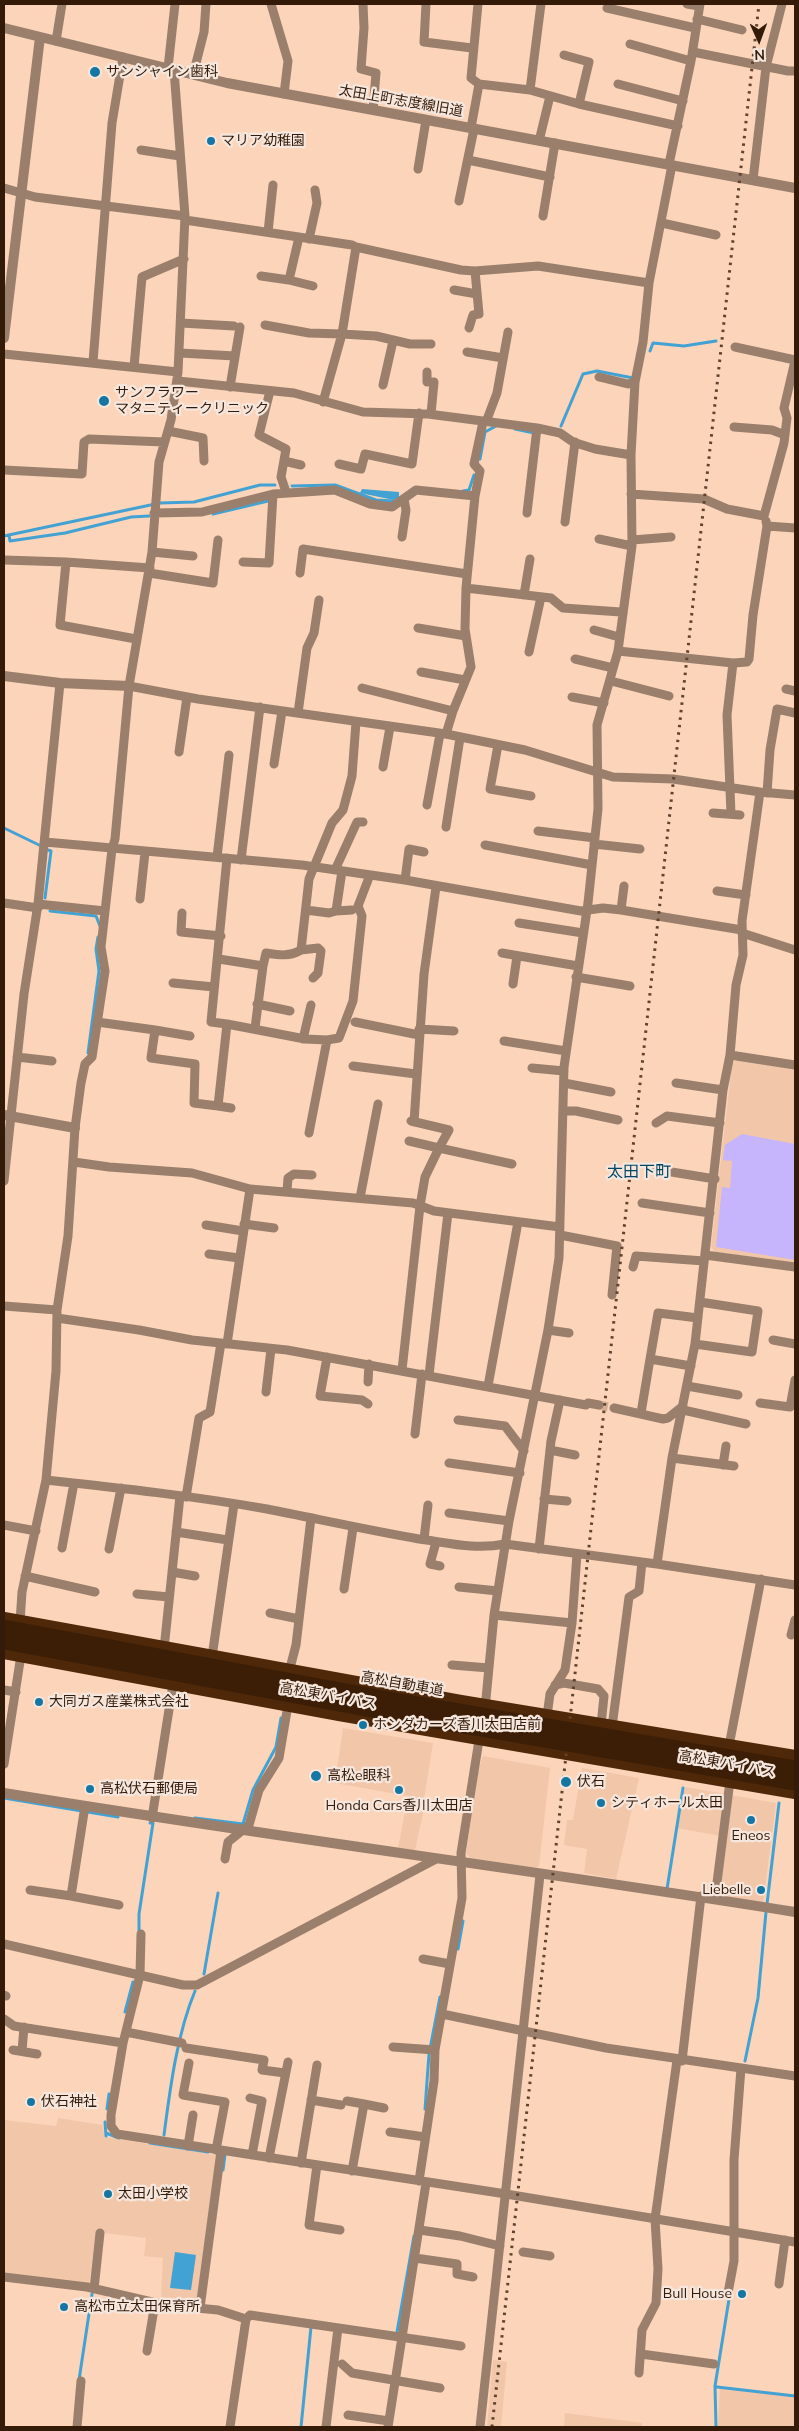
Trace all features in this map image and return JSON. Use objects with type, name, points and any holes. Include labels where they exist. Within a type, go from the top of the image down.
[{"type":"highway","name":"高松東バイパス","points":[[4,1619],[289,1672],[795,1757]]},
{"type":"highway","name":"高松自動車道","points":[[4,1627],[389,1699],[795,1768]]},
{"type":"highway","points":[[4,1642],[377,1711],[795,1783]]},
{"type":"highway","name":"高松東バイパス","points":[[4,1652],[479,1739],[795,1792]]},
{"type":"street","points":[[56,41],[62,4]]},
{"type":"street","points":[[20,1622],[25,1576],[46,1480],[56,1371],[57,1314],[64,1273],[74,1162],[75,1128],[80,1083],[85,1064],[92,1057],[105,971],[100,947],[112,849],[116,839],[129,686],[152,552],[155,506],[164,442],[168,431],[178,377],[185,218],[171,69],[176,4]]},
{"type":"street","points":[[193,75],[204,32],[206,4]]},
{"type":"street","points":[[271,4],[288,61],[284,94]]},
{"type":"street","points":[[362,4],[364,28],[362,69],[376,74],[373,110]]},
{"type":"street","points":[[426,4],[424,42],[472,48]]},
{"type":"street","points":[[478,4],[472,48],[471,78],[479,84],[530,90],[579,104],[678,126]]},
{"type":"street","points":[[530,90],[541,4]]},
{"type":"street","points":[[348,2415],[389,2424],[394,2381],[420,2230],[425,2137],[434,2081],[435,2050],[462,1898],[461,1853],[485,1706],[494,1615],[509,1521],[548,1330],[559,1258],[564,1071],[595,841],[598,809],[598,725],[618,650],[621,612],[632,543],[631,454],[636,382],[643,342],[649,283],[662,223],[670,165],[692,57],[700,5],[687,4]]},
{"type":"street","points":[[753,180],[766,67],[782,4]]},
{"type":"street","points":[[607,8],[742,30]]},
{"type":"street","name":"太田上町志度線旧道","points":[[4,28],[193,75],[284,94],[795,188]]},
{"type":"street","points":[[4,338],[40,37]]},
{"type":"street","points":[[630,44],[692,57],[795,71]]},
{"type":"street","points":[[564,55],[589,62],[579,104]]},
{"type":"street","points":[[93,362],[112,123],[124,58]]},
{"type":"street","points":[[459,201],[468,160],[479,84]]},
{"type":"street","points":[[618,84],[683,101]]},
{"type":"street","points":[[539,141],[550,96]]},
{"type":"street","points":[[418,169],[426,120]]},
{"type":"street","points":[[543,216],[555,143]]},
{"type":"street","points":[[141,150],[180,156]]},
{"type":"street","points":[[468,160],[550,177]]},
{"type":"street","points":[[268,232],[273,185]]},
{"type":"street","points":[[4,188],[35,197],[352,244],[356,248],[475,271],[538,266],[649,283]]},
{"type":"street","points":[[309,239],[317,203],[315,190]]},
{"type":"street","points":[[662,223],[716,235]]},
{"type":"street","points":[[289,280],[299,237]]},
{"type":"street","points":[[323,402],[342,334],[356,248]]},
{"type":"street","points":[[134,367],[142,277],[184,260]]},
{"type":"street","points":[[468,328],[473,315],[479,314],[475,271]]},
{"type":"street","points":[[261,276],[314,286]]},
{"type":"street","points":[[454,290],[477,294]]},
{"type":"street","points":[[181,324],[237,327],[230,387]]},
{"type":"street","points":[[265,325],[310,332],[376,336],[410,344],[431,344]]},
{"type":"street","points":[[427,805],[443,734],[471,667],[464,610],[475,496],[480,471],[474,464],[484,422],[497,394],[508,332]]},
{"type":"street","points":[[383,385],[393,341]]},
{"type":"street","points":[[618,650],[733,663],[747,662],[749,659],[753,614],[767,526],[764,516],[785,435],[787,418],[784,408],[795,361],[735,347]]},
{"type":"street","points":[[467,352],[503,358]]},
{"type":"street","points":[[180,353],[235,356]]},
{"type":"street","points":[[4,354],[134,367],[230,387],[294,393],[363,412],[431,414],[538,428],[560,433],[575,442],[595,449],[631,454]]},
{"type":"street","points":[[427,372],[427,382],[434,382],[431,414]]},
{"type":"street","points":[[599,377],[628,384],[636,382]]},
{"type":"street","points":[[270,391],[259,436],[286,449],[281,477],[286,492]]},
{"type":"street","points":[[339,464],[361,469],[365,454],[412,464],[419,413]]},
{"type":"street","points":[[734,427],[772,430],[785,435]]},
{"type":"street","points":[[527,513],[538,428]]},
{"type":"street","points":[[168,431],[203,438],[204,460]]},
{"type":"street","points":[[4,470],[82,474],[84,442],[90,439],[164,442]]},
{"type":"street","points":[[565,522],[575,442]]},
{"type":"street","points":[[284,461],[301,465]]},
{"type":"street","points":[[155,506],[202,512],[273,494],[335,490],[370,504],[392,507],[416,490],[475,496]]},
{"type":"street","points":[[243,562],[269,563],[273,494]]},
{"type":"street","points":[[631,494],[704,499],[727,509],[764,516]]},
{"type":"street","points":[[402,537],[406,510],[404,499]]},
{"type":"street","points":[[767,526],[795,528]]},
{"type":"street","points":[[599,539],[632,543],[672,537]]},
{"type":"street","points":[[4,560],[66,562],[149,571],[214,584],[218,540]]},
{"type":"street","points":[[300,573],[303,549],[467,574]]},
{"type":"street","points":[[152,552],[193,556]]},
{"type":"street","points":[[524,595],[530,559]]},
{"type":"street","points":[[66,562],[60,625],[136,638]]},
{"type":"street","points":[[466,588],[551,598],[563,608],[621,612]]},
{"type":"street","points":[[529,652],[541,597]]},
{"type":"street","points":[[298,713],[307,648],[314,633],[318,600]]},
{"type":"street","points":[[418,628],[466,636]]},
{"type":"street","points":[[594,630],[619,637]]},
{"type":"street","points":[[574,659],[613,668]]},
{"type":"street","points":[[713,813],[735,814],[730,788],[727,715],[733,663]]},
{"type":"street","points":[[421,672],[465,680]]},
{"type":"street","points":[[4,676],[60,683],[129,686],[186,697],[443,734],[498,745],[583,766],[613,777],[673,778],[763,793],[795,795]]},
{"type":"street","points":[[611,681],[669,696]]},
{"type":"street","points":[[4,1182],[7,1116],[38,906],[60,683]]},
{"type":"street","points":[[362,688],[453,711]]},
{"type":"street","points":[[179,752],[186,697]]},
{"type":"street","points":[[572,697],[604,703]]},
{"type":"street","points":[[241,860],[260,707]]},
{"type":"street","points":[[656,1564],[672,1458],[695,1344],[715,1179],[723,1090],[730,1055],[736,985],[743,955],[742,931],[746,895],[777,709],[795,713]]},
{"type":"street","points":[[274,764],[282,711]]},
{"type":"street","points":[[301,950],[309,878],[332,823],[343,810],[352,776],[356,722]]},
{"type":"street","points":[[383,767],[390,727]]},
{"type":"street","points":[[446,827],[460,738]]},
{"type":"street","points":[[498,745],[490,789],[531,796]]},
{"type":"street","points":[[217,857],[228,755]]},
{"type":"street","points":[[336,911],[339,871],[357,822],[363,822]]},
{"type":"street","points":[[538,831],[640,850]]},
{"type":"street","points":[[45,842],[314,867],[405,880],[436,887],[582,911],[621,910],[742,931],[795,950]]},
{"type":"street","points":[[485,845],[592,865]]},
{"type":"street","points":[[405,880],[410,850],[424,852]]},
{"type":"street","points":[[140,899],[145,852]]},
{"type":"street","points":[[227,858],[219,959],[211,1022],[255,1028],[303,1039],[327,1040],[339,1038],[353,1001],[362,916],[358,906],[370,875]]},
{"type":"street","points":[[621,910],[624,886]]},
{"type":"street","points":[[402,1370],[420,1206],[425,1177],[449,1130],[413,1121],[419,1032],[436,887]]},
{"type":"street","points":[[717,891],[746,895]]},
{"type":"street","points":[[4,904],[105,911]]},
{"type":"street","points":[[306,910],[329,913],[352,910]]},
{"type":"street","points":[[182,913],[181,932],[221,936]]},
{"type":"street","points":[[519,923],[583,933]]},
{"type":"street","points":[[255,1028],[257,1004],[266,953],[284,956],[301,950],[318,948],[321,951],[318,973],[313,978]]},
{"type":"street","points":[[502,953],[578,966]]},
{"type":"street","points":[[512,984],[517,956]]},
{"type":"street","points":[[219,959],[263,966]]},
{"type":"street","points":[[576,977],[630,986]]},
{"type":"street","points":[[173,983],[214,987]]},
{"type":"street","points":[[257,1004],[290,1011]]},
{"type":"street","points":[[303,1039],[311,1005]]},
{"type":"street","points":[[97,1022],[190,1036]]},
{"type":"street","points":[[355,1022],[419,1032],[454,1031]]},
{"type":"street","points":[[218,1106],[227,1024]]},
{"type":"street","points":[[155,1030],[151,1058],[195,1064],[194,1103],[231,1108]]},
{"type":"street","points":[[309,1132],[327,1040]]},
{"type":"street","points":[[504,1041],[566,1051]]},
{"type":"street","points":[[730,1055],[795,1065]]},
{"type":"street","points":[[17,1057],[52,1061]]},
{"type":"street","points":[[353,1066],[416,1074]]},
{"type":"street","points":[[532,1068],[564,1071]]},
{"type":"street","points":[[676,1082],[723,1090]]},
{"type":"street","points":[[564,1083],[611,1092]]},
{"type":"street","points":[[360,1198],[378,1104]]},
{"type":"street","points":[[564,1111],[576,1111],[618,1120]]},
{"type":"street","points":[[7,1116],[75,1128]]},
{"type":"street","points":[[656,1123],[667,1116],[720,1123]]},
{"type":"street","points":[[409,1141],[512,1164]]},
{"type":"street","points":[[74,1162],[118,1168],[192,1173],[250,1189],[360,1198],[420,1206],[434,1211],[518,1222],[560,1231],[617,1246],[612,1296]]},
{"type":"street","points":[[653,1169],[715,1179]]},
{"type":"street","points":[[286,1192],[288,1178],[294,1174],[312,1175]]},
{"type":"street","points":[[164,1648],[176,1532],[199,1418],[210,1412],[224,1344],[250,1189]]},
{"type":"street","points":[[642,1203],[710,1213]]},
{"type":"street","points":[[414,1434],[425,1375],[448,1213]]},
{"type":"street","points":[[488,1386],[518,1222]]},
{"type":"street","points":[[206,1225],[274,1228]]},
{"type":"street","points":[[209,1254],[239,1258]]},
{"type":"street","points":[[634,1267],[636,1256],[704,1258],[795,1267]]},
{"type":"street","points":[[695,1344],[752,1352],[758,1311],[700,1302]]},
{"type":"street","points":[[4,1306],[224,1344],[272,1349],[369,1364],[560,1400],[599,1405]]},
{"type":"street","points":[[641,1413],[658,1313],[698,1318]]},
{"type":"street","points":[[548,1330],[569,1333]]},
{"type":"street","points":[[773,1340],[795,1344]]},
{"type":"street","points":[[266,1392],[272,1349]]},
{"type":"street","points":[[326,1357],[320,1396],[362,1400],[368,1404]]},
{"type":"street","points":[[650,1359],[691,1366]]},
{"type":"street","points":[[368,1382],[369,1364]]},
{"type":"street","points":[[760,1403],[790,1408],[795,1380]]},
{"type":"street","points":[[688,1386],[738,1395]]},
{"type":"street","points":[[539,1549],[550,1450],[560,1400]]},
{"type":"street","points":[[614,1408],[663,1419],[683,1408],[746,1424]]},
{"type":"street","points":[[458,1420],[505,1426],[524,1451]]},
{"type":"street","points":[[723,1465],[726,1446]]},
{"type":"street","points":[[550,1450],[575,1455]]},
{"type":"street","points":[[672,1458],[734,1466]]},
{"type":"street","points":[[449,1463],[520,1473]]},
{"type":"street","points":[[46,1480],[121,1488],[234,1504],[353,1528],[436,1542],[488,1548],[505,1544],[795,1585]]},
{"type":"street","points":[[62,1548],[74,1483]]},
{"type":"street","points":[[109,1549],[121,1488]]},
{"type":"street","points":[[544,1499],[567,1501]]},
{"type":"street","points":[[212,1657],[234,1504]]},
{"type":"street","points":[[424,1540],[428,1505]]},
{"type":"street","points":[[458,1505],[453,1514],[509,1521]]},
{"type":"street","points":[[289,1672],[296,1644],[311,1518]]},
{"type":"street","points":[[4,1525],[36,1531]]},
{"type":"street","points":[[344,1589],[353,1528]]},
{"type":"street","points":[[176,1532],[228,1540]]},
{"type":"street","points":[[436,1542],[430,1564],[440,1566]]},
{"type":"street","points":[[547,1716],[550,1694],[565,1670],[572,1623],[577,1554]]},
{"type":"street","points":[[606,1726],[629,1597],[639,1591],[642,1562]]},
{"type":"street","points":[[172,1572],[195,1576]]},
{"type":"street","points":[[25,1576],[96,1592]]},
{"type":"street","points":[[730,1746],[761,1579]]},
{"type":"street","points":[[459,1586],[498,1591]]},
{"type":"street","points":[[137,1594],[169,1597]]},
{"type":"street","points":[[270,1613],[299,1619]]},
{"type":"street","points":[[494,1615],[572,1623]]},
{"type":"street","points":[[792,1635],[795,1620]]},
{"type":"street","points":[[4,1764],[21,1655]]},
{"type":"street","points":[[452,1665],[489,1668]]},
{"type":"street","points":[[554,1685],[564,1683],[598,1689],[604,1696],[606,1726]]},
{"type":"street","points":[[152,1818],[174,1684]]},
{"type":"street","points":[[4,1690],[16,1692]]},
{"type":"street","points":[[225,1859],[228,1842],[249,1825],[259,1790],[281,1753],[288,1705]]},
{"type":"street","points":[[715,1898],[730,1781]]},
{"type":"street","points":[[4,1793],[152,1818],[245,1830],[540,1875],[715,1898],[795,1912]]},
{"type":"street","points":[[71,1896],[85,1806]]},
{"type":"street","points":[[4,1944],[191,1986],[202,1983],[436,1859]]},
{"type":"street","points":[[480,2427],[540,1875]]},
{"type":"street","points":[[30,1890],[119,1905]]},
{"type":"street","points":[[639,2373],[642,2330],[656,2303],[658,2269],[655,2219],[701,1896]]},
{"type":"street","points":[[141,1934],[140,1975],[123,2044],[111,2115],[111,2126],[114,2132],[120,2136],[506,2194],[795,2242]]},
{"type":"street","points":[[424,1959],[450,1964]]},
{"type":"street","points":[[442,2014],[524,2032],[679,2060],[795,2076]]},
{"type":"street","points":[[4,2019],[14,2026],[123,2044]]},
{"type":"street","points":[[24,2027],[17,2050],[37,2054]]},
{"type":"street","points":[[126,2032],[184,2046],[264,2060],[262,2070],[285,2073]]},
{"type":"street","points":[[393,2047],[435,2050]]},
{"type":"street","points":[[269,2158],[288,2062]]},
{"type":"street","points":[[189,2063],[183,2095],[225,2102],[200,2308]]},
{"type":"street","points":[[301,2163],[317,2064]]},
{"type":"street","points":[[728,2293],[734,2261],[734,2160],[741,2068]]},
{"type":"street","points":[[250,2098],[262,2101],[252,2155]]},
{"type":"street","points":[[312,2100],[364,2104],[384,2108]]},
{"type":"street","points":[[352,2171],[364,2104]]},
{"type":"street","points":[[188,2146],[193,2115]]},
{"type":"street","points":[[390,2132],[425,2137]]},
{"type":"street","points":[[317,2165],[309,2225],[340,2230]]},
{"type":"street","points":[[420,2230],[460,2236],[500,2246]]},
{"type":"street","points":[[94,2289],[100,2233]]},
{"type":"street","points":[[779,2284],[785,2240]]},
{"type":"street","points":[[523,2252],[550,2256]]},
{"type":"street","points":[[416,2258],[457,2264],[457,2274],[473,2276]]},
{"type":"street","points":[[4,2277],[94,2289],[155,2303],[218,2310],[246,2319]]},
{"type":"street","points":[[147,2351],[155,2303]]},
{"type":"street","points":[[230,2427],[246,2319],[250,2315],[461,2346]]},
{"type":"street","points":[[326,2427],[338,2328]]},
{"type":"street","points":[[641,2354],[714,2364]]},
{"type":"street","points":[[342,2364],[352,2373],[440,2388]]},
{"type":"street","points":[[77,2427],[81,2381]]},
{"type":"shaded area","points":[[737,1060],[795,1069],[795,1263],[715,1252],[711,1247],[732,1064]]},
{"type":"shaded area","points":[[742,1134],[795,1144],[795,1260],[716,1247],[722,1187],[730,1188],[732,1161],[723,1160],[725,1145]]},
{"type":"shaded area","name":"Honda Cars香川太田店","points":[[343,1728],[433,1743],[424,1799],[426,1800],[415,1850],[398,1848],[408,1796],[335,1783]]},
{"type":"shaded area","points":[[483,1756],[550,1768],[539,1866],[536,1868],[470,1858],[466,1853],[479,1767]]},
{"type":"shaded area","points":[[582,1768],[639,1778],[616,1879],[584,1873],[587,1849],[564,1845],[567,1820],[573,1820]]},
{"type":"shaded area","points":[[685,1787],[726,1794],[721,1836],[677,1828]]},
{"type":"shaded area","points":[[731,1795],[776,1803],[763,1904],[718,1897]]},
{"type":"shaded area","name":"太田小学校","points":[[58,2118],[102,2125],[105,2137],[218,2155],[197,2303],[161,2298],[163,2258],[144,2256],[146,2238],[96,2232],[89,2284],[4,2273],[4,2120],[56,2126]]},
{"type":"shaded area","points":[[493,2360],[507,2362],[501,2427],[487,2427]]},
{"type":"shaded area","points":[[720,2388],[795,2397],[795,2427],[718,2427]]},
{"type":"shaded area","points":[[565,2413],[642,2423],[642,2427],[564,2427]]},
{"type":"water","points":[[362,489],[399,492],[399,497],[394,500],[360,493]]},
{"type":"water","points":[[175,2252],[196,2255],[191,2290],[170,2288]]},
{"type":"waterway","points":[[650,351],[653,343],[684,346],[716,341]]},
{"type":"waterway","points":[[561,426],[583,374],[597,371],[633,378]]},
{"type":"waterway","points":[[480,459],[485,432],[496,426]]},
{"type":"waterway","points":[[515,429],[534,433]]},
{"type":"waterway","points":[[463,491],[469,490],[474,475]]},
{"type":"waterway","points":[[4,536],[160,503],[194,502],[260,485],[275,485]]},
{"type":"waterway","points":[[292,486],[335,485],[376,500],[394,501]]},
{"type":"waterway","points":[[213,514],[268,501]]},
{"type":"waterway","points":[[9,535],[10,541],[65,533],[131,517],[149,516]]},
{"type":"waterway","points":[[4,828],[39,845]]},
{"type":"waterway","points":[[45,898],[51,851],[48,850]]},
{"type":"waterway","points":[[50,911],[96,916],[100,926]]},
{"type":"waterway","points":[[88,1053],[99,971],[96,949],[98,937]]},
{"type":"waterway","points":[[195,1818],[243,1824],[253,1790],[276,1747],[281,1718]]},
{"type":"waterway","points":[[667,1889],[683,1788]]},
{"type":"waterway","points":[[4,1798],[118,1817]]},
{"type":"waterway","points":[[767,1904],[779,1803]]},
{"type":"waterway","points":[[139,1933],[139,1914],[153,1823],[150,1823]]},
{"type":"waterway","points":[[204,1974],[218,1893]]},
{"type":"waterway","points":[[745,2061],[758,1998],[766,1912]]},
{"type":"waterway","points":[[458,1949],[463,1921]]},
{"type":"waterway","points":[[125,2012],[133,1982]]},
{"type":"waterway","points":[[164,2135],[179,2043],[195,1991]]},
{"type":"waterway","points":[[425,2109],[429,2054],[440,1997]]},
{"type":"waterway","points":[[107,2109],[109,2094]]},
{"type":"waterway","points":[[105,2122],[106,2136]]},
{"type":"waterway","points":[[106,2133],[119,2138]]},
{"type":"waterway","points":[[150,2143],[208,2152]]},
{"type":"waterway","points":[[222,2155],[225,2155],[223,2170]]},
{"type":"waterway","points":[[397,2332],[414,2236]]},
{"type":"waterway","points":[[716,2427],[715,2386],[730,2293]]},
{"type":"waterway","points":[[79,2380],[92,2294]]},
{"type":"waterway","points":[[301,2427],[311,2327]]},
{"type":"waterway","points":[[717,2387],[795,2396]]},
{"type":"tunnel","points":[[599,1405],[614,1408]]},
{"type":"railway","points":[[492,2427],[759,4]]},
{"type":"place","name":"サンシャイン歯科","points":[[95,72]]},
{"type":"place","name":"マリア幼稚園","points":[[211,141]]},
{"type":"place","name":"サンフラワー マタニティークリニック","points":[[104,401]]},
{"type":"place","name":"大同ガス産業株式会社","points":[[39,1702]]},
{"type":"place","name":"ホンダカーズ香川太田店前","points":[[363,1725]]},
{"type":"place","name":"高松e眼科","points":[[316,1776]]},
{"type":"place","name":"伏石","points":[[566,1782]]},
{"type":"place","name":"高松伏石郵便局","points":[[90,1789]]},
{"type":"place","name":"Honda Cars香川太田店","points":[[399,1790]]},
{"type":"place","name":"シティホール太田","points":[[601,1803]]},
{"type":"place","name":"Eneos","points":[[751,1820]]},
{"type":"place","name":"Liebelle","points":[[761,1890]]},
{"type":"place","name":"伏石神社","points":[[31,2102]]},
{"type":"place","name":"太田小学校","points":[[108,2194]]},
{"type":"place","name":"Bull House","points":[[742,2294]]},
{"type":"place","name":"高松市立太田保育所","points":[[64,2307]]},
{"type":"district","name":"太田下町","points":[[639,1172]]}]
